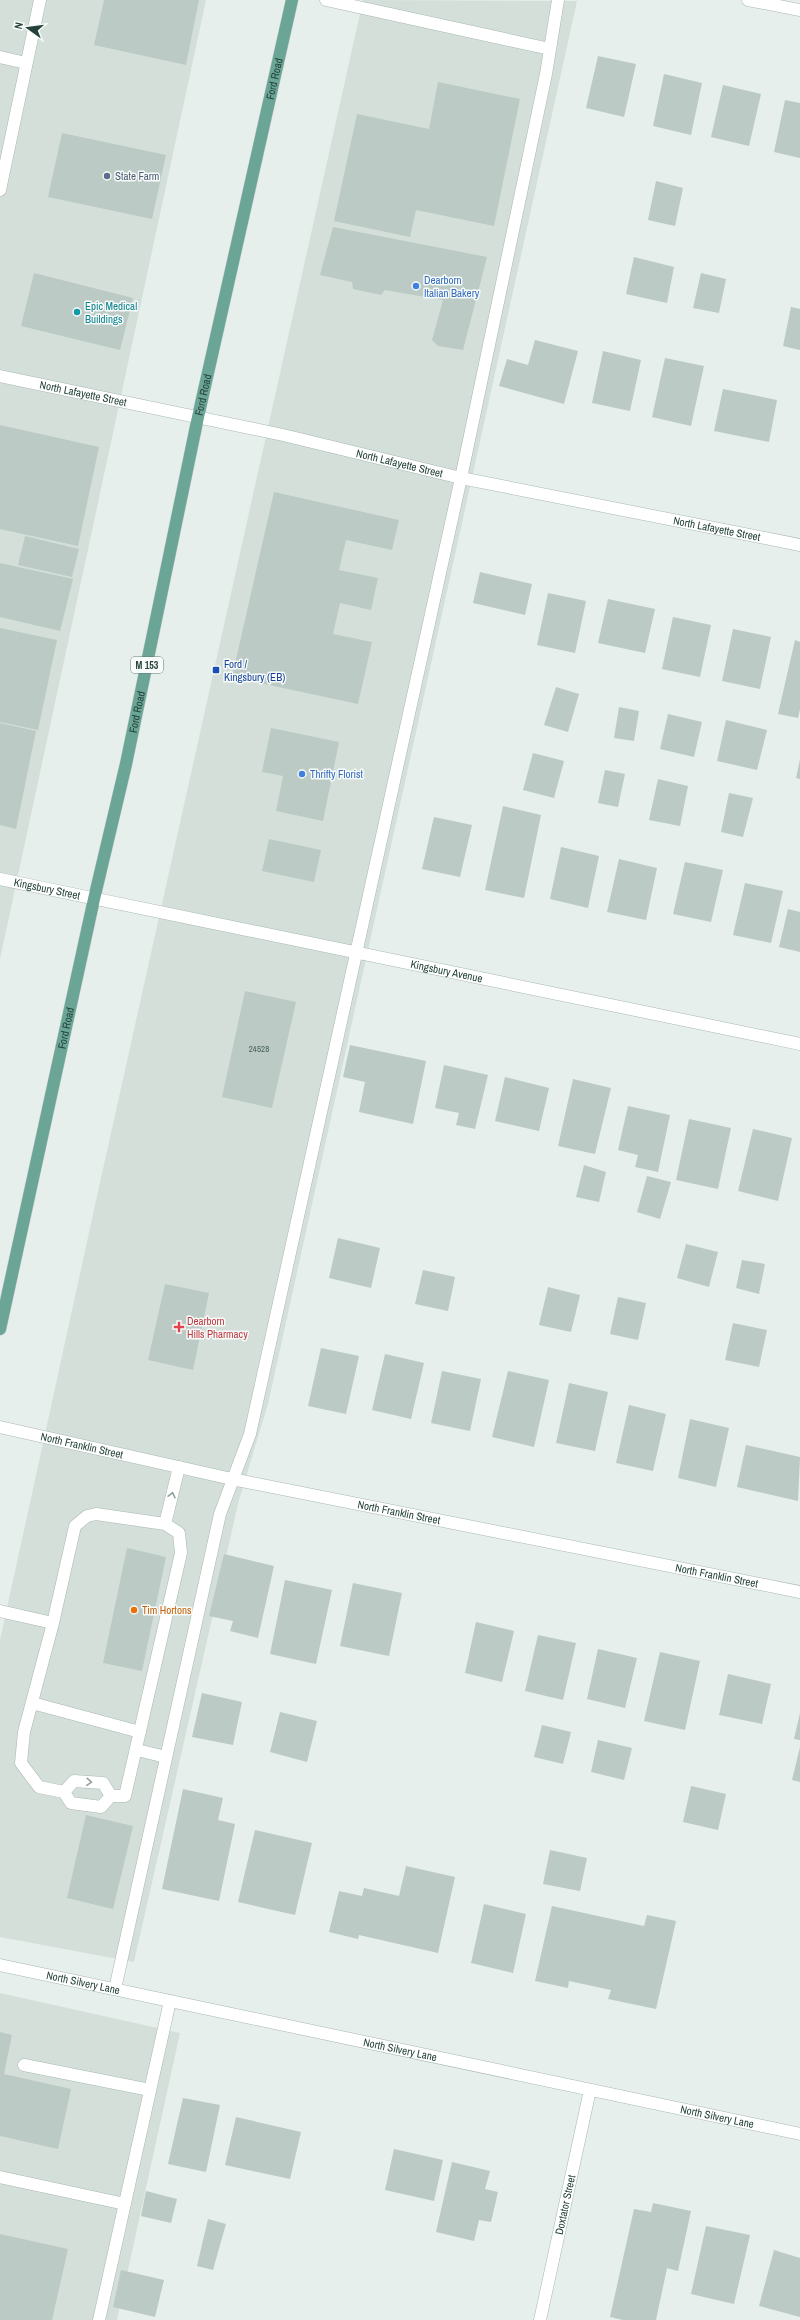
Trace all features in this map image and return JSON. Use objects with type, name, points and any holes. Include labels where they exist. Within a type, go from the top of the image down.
[{"type":"main road","name":"Ford Road","points":[[0,1329],[94,899],[126,764],[198,417],[292,0]]},
{"type":"street","points":[[0,190],[40,0]]},
{"type":"street","points":[[326,0],[550,49]]},
{"type":"street","points":[[115,1989],[220,1514],[250,1434],[354,954],[461,478],[550,49],[558,0]]},
{"type":"street","points":[[748,0],[800,10]]},
{"type":"street","points":[[0,57],[26,63]]},
{"type":"street","name":"North Lafayette Street","points":[[0,376],[283,435],[461,478],[800,545]]},
{"type":"street","name":"Kingsbury Street","points":[[0,879],[94,899]]},
{"type":"street","name":"Kingsbury Avenue","points":[[94,899],[354,954],[800,1044]]},
{"type":"street","name":"North Franklin Street","points":[[0,1427],[232,1479],[800,1592]]},
{"type":"street","points":[[165,1524],[179,1467]]},
{"type":"street","points":[[96,1514],[165,1524],[179,1533],[181,1553],[137,1750],[125,1796],[112,1796],[101,1808],[71,1803],[64,1792],[39,1787],[21,1763],[24,1732],[53,1623],[75,1526],[87,1516],[96,1514]]},
{"type":"street","points":[[0,1611],[53,1623]]},
{"type":"street","points":[[32,1703],[140,1732]]},
{"type":"street","points":[[137,1750],[166,1757]]},
{"type":"street","points":[[64,1792],[74,1781],[103,1783],[112,1796]]},
{"type":"street","name":"North Silvery Lane","points":[[0,1965],[800,2134]]},
{"type":"street","points":[[99,2320],[170,2001]]},
{"type":"street","points":[[24,2065],[150,2090]]},
{"type":"street","name":"Doxtator Street","points":[[540,2320],[590,2090]]},
{"type":"street","points":[[0,2177],[125,2204]]},
{"type":"shaded area","points":[[0,0],[206,0],[0,959]]},
{"type":"shaded area","points":[[363,0],[577,1],[268,1404],[239,1500],[134,1962],[0,1937],[0,1640],[95,1205]]},
{"type":"shaded area","points":[[0,1993],[180,2033],[117,2320],[0,2320]]},
{"type":"building","points":[[104,0],[199,0],[186,65],[94,45]]},
{"type":"building","points":[[598,56],[636,64],[624,117],[586,108]]},
{"type":"building","points":[[664,74],[702,83],[691,135],[653,126]]},
{"type":"building","points":[[438,82],[520,99],[494,226],[416,210],[410,237],[334,221],[357,114],[429,129]]},
{"type":"building","points":[[723,85],[761,94],[749,146],[711,137]]},
{"type":"building","points":[[785,100],[800,103],[800,158],[774,152]]},
{"type":"building","name":"State Farm","points":[[62,133],[166,155],[152,219],[48,197]]},
{"type":"building","points":[[656,181],[683,188],[675,226],[648,220]]},
{"type":"building","name":"Dearborn Italian Bakery","points":[[333,227],[487,257],[463,350],[438,346],[432,340],[443,300],[385,290],[381,295],[353,289],[352,282],[320,275]]},
{"type":"building","points":[[634,257],[674,267],[667,303],[626,294]]},
{"type":"building","name":"Epic Medical Buildings","points":[[34,273],[133,298],[120,350],[21,326]]},
{"type":"building","points":[[701,273],[726,279],[719,313],[693,308]]},
{"type":"building","points":[[791,307],[800,309],[800,350],[783,346]]},
{"type":"building","points":[[535,340],[578,351],[564,404],[499,386],[507,359],[528,365]]},
{"type":"building","points":[[603,351],[641,360],[630,411],[592,403]]},
{"type":"building","points":[[665,358],[704,366],[691,426],[652,417]]},
{"type":"building","points":[[723,389],[777,400],[769,442],[714,431]]},
{"type":"building","points":[[0,425],[99,447],[78,546],[0,529]]},
{"type":"building","points":[[274,492],[399,520],[392,550],[346,540],[339,570],[378,578],[371,610],[340,603],[333,634],[372,642],[358,704],[232,677]]},
{"type":"building","points":[[25,536],[79,549],[72,577],[18,565]]},
{"type":"building","points":[[0,563],[73,579],[60,631],[0,617]]},
{"type":"building","points":[[480,572],[532,584],[525,615],[473,603]]},
{"type":"building","points":[[548,593],[586,601],[575,653],[537,645]]},
{"type":"building","points":[[608,599],[655,609],[645,653],[598,643]]},
{"type":"building","points":[[673,617],[711,625],[700,677],[662,669]]},
{"type":"building","points":[[0,628],[57,640],[38,730],[0,722]]},
{"type":"building","points":[[733,629],[771,637],[760,689],[722,681]]},
{"type":"building","points":[[795,640],[800,642],[800,709],[798,718],[778,714]]},
{"type":"building","points":[[556,687],[579,694],[568,732],[544,725]]},
{"type":"building","points":[[619,707],[639,711],[634,741],[614,738]]},
{"type":"building","points":[[668,714],[702,722],[694,757],[660,749]]},
{"type":"building","points":[[726,720],[767,730],[757,770],[717,761]]},
{"type":"building","points":[[0,723],[36,731],[16,829],[0,825]]},
{"type":"building","name":"Thrifty Florist","points":[[271,728],[339,742],[323,821],[276,811],[283,776],[262,772]]},
{"type":"building","points":[[533,753],[564,761],[554,798],[523,790]]},
{"type":"building","points":[[800,759],[800,779],[796,778]]},
{"type":"building","points":[[605,770],[625,774],[618,807],[598,803]]},
{"type":"building","points":[[658,779],[688,786],[680,826],[649,820]]},
{"type":"building","points":[[729,793],[753,798],[743,837],[721,832]]},
{"type":"building","points":[[503,806],[541,815],[524,898],[485,890]]},
{"type":"building","points":[[434,817],[472,825],[460,877],[422,869]]},
{"type":"building","points":[[269,839],[321,850],[314,882],[262,871]]},
{"type":"building","points":[[561,847],[599,856],[588,908],[550,899]]},
{"type":"building","points":[[619,859],[657,868],[646,920],[607,912]]},
{"type":"building","points":[[685,862],[723,870],[711,922],[673,914]]},
{"type":"building","points":[[745,883],[783,891],[771,943],[733,935]]},
{"type":"building","points":[[788,909],[800,912],[800,952],[779,947]]},
{"type":"building","points":[[245,991],[296,1002],[272,1108],[222,1097]]},
{"type":"building","points":[[350,1045],[426,1061],[413,1124],[359,1112],[365,1082],[343,1077]]},
{"type":"building","points":[[444,1065],[488,1075],[475,1129],[456,1125],[459,1113],[435,1108]]},
{"type":"building","points":[[505,1077],[549,1088],[539,1131],[495,1121]]},
{"type":"building","points":[[573,1079],[611,1088],[595,1154],[558,1146]]},
{"type":"building","points":[[628,1106],[670,1115],[658,1172],[635,1167],[638,1155],[618,1150]]},
{"type":"building","points":[[689,1119],[731,1128],[718,1189],[676,1180]]},
{"type":"building","points":[[753,1129],[792,1138],[778,1201],[738,1191]]},
{"type":"building","points":[[584,1165],[606,1172],[599,1202],[576,1197]]},
{"type":"building","points":[[647,1176],[671,1182],[660,1219],[637,1212]]},
{"type":"building","points":[[338,1238],[380,1248],[371,1288],[329,1278]]},
{"type":"building","points":[[686,1244],[718,1252],[709,1287],[677,1278]]},
{"type":"building","points":[[742,1260],[765,1264],[759,1294],[736,1288]]},
{"type":"building","points":[[423,1270],[455,1277],[448,1311],[415,1304]]},
{"type":"building","name":"Dearborn Hills Pharmacy","points":[[165,1284],[209,1293],[193,1370],[148,1360]]},
{"type":"building","points":[[548,1287],[580,1295],[571,1332],[539,1325]]},
{"type":"building","points":[[618,1297],[646,1303],[638,1340],[610,1334]]},
{"type":"building","points":[[733,1323],[767,1330],[759,1367],[725,1360]]},
{"type":"building","points":[[321,1348],[359,1356],[346,1414],[308,1406]]},
{"type":"building","points":[[385,1354],[424,1363],[411,1419],[372,1410]]},
{"type":"building","points":[[442,1371],[481,1379],[470,1431],[431,1423]]},
{"type":"building","points":[[508,1371],[549,1380],[534,1447],[492,1437]]},
{"type":"building","points":[[569,1383],[608,1392],[595,1451],[556,1443]]},
{"type":"building","points":[[629,1405],[666,1414],[653,1471],[616,1463]]},
{"type":"building","points":[[690,1419],[729,1428],[716,1487],[678,1478]]},
{"type":"building","points":[[746,1445],[800,1457],[798,1501],[737,1487]]},
{"type":"building","name":"Tim Hortons","points":[[127,1548],[166,1557],[142,1671],[103,1663]]},
{"type":"building","points":[[224,1554],[274,1566],[258,1638],[230,1631],[233,1621],[209,1616]]},
{"type":"building","points":[[285,1580],[332,1590],[316,1664],[270,1654]]},
{"type":"building","points":[[353,1583],[402,1593],[389,1656],[340,1646]]},
{"type":"building","points":[[476,1622],[514,1631],[502,1682],[465,1673]]},
{"type":"building","points":[[538,1635],[576,1643],[563,1700],[525,1691]]},
{"type":"building","points":[[598,1649],[637,1658],[625,1708],[587,1699]]},
{"type":"building","points":[[660,1652],[700,1661],[685,1730],[644,1721]]},
{"type":"building","points":[[728,1674],[771,1684],[762,1724],[719,1715]]},
{"type":"building","points":[[202,1693],[242,1702],[233,1745],[192,1737]]},
{"type":"building","points":[[280,1712],[317,1721],[307,1762],[270,1752]]},
{"type":"building","points":[[800,1713],[800,1740],[794,1739]]},
{"type":"building","points":[[542,1725],[571,1732],[563,1764],[534,1757]]},
{"type":"building","points":[[598,1740],[632,1748],[624,1780],[591,1772]]},
{"type":"building","points":[[800,1747],[800,1782],[792,1780]]},
{"type":"building","points":[[691,1786],[726,1794],[718,1830],[683,1822]]},
{"type":"building","points":[[183,1789],[223,1798],[218,1820],[235,1824],[219,1901],[162,1889]]},
{"type":"building","points":[[86,1815],[133,1826],[113,1909],[67,1898]]},
{"type":"building","points":[[255,1830],[312,1843],[295,1915],[238,1902]]},
{"type":"building","points":[[550,1850],[587,1858],[580,1891],[543,1884]]},
{"type":"building","points":[[406,1866],[455,1877],[438,1953],[359,1935],[358,1939],[329,1932],[339,1891],[362,1896],[364,1888],[399,1896]]},
{"type":"building","points":[[484,1904],[526,1914],[513,1973],[471,1963]]},
{"type":"building","points":[[552,1906],[644,1926],[647,1915],[676,1921],[656,2009],[608,1999],[611,1990],[569,1981],[568,1988],[535,1981]]},
{"type":"building","points":[[0,2032],[12,2035],[4,2074],[71,2089],[58,2149],[0,2136]]},
{"type":"building","points":[[183,2098],[220,2105],[206,2172],[168,2164]]},
{"type":"building","points":[[236,2117],[301,2132],[290,2179],[225,2165]]},
{"type":"building","points":[[394,2149],[443,2160],[434,2201],[385,2190]]},
{"type":"building","points":[[452,2162],[490,2171],[485,2189],[498,2192],[491,2222],[479,2220],[474,2241],[436,2232]]},
{"type":"building","points":[[146,2191],[177,2199],[171,2223],[141,2216]]},
{"type":"building","points":[[653,2203],[691,2211],[678,2271],[667,2268],[656,2320],[623,2320],[610,2317],[634,2209],[651,2212]]},
{"type":"building","points":[[208,2219],[226,2224],[213,2270],[197,2266]]},
{"type":"building","points":[[706,2226],[750,2235],[734,2304],[691,2294]]},
{"type":"building","points":[[0,2234],[68,2249],[52,2320],[0,2320]]},
{"type":"building","points":[[774,2250],[800,2258],[800,2317],[759,2306]]},
{"type":"building","points":[[121,2270],[164,2280],[155,2317],[113,2307]]},
{"type":"place","name":"State Farm","points":[[107,176]]},
{"type":"place","name":"Dearborn Italian Bakery","points":[[416,286]]},
{"type":"place","name":"Epic Medical Buildings","points":[[77,312]]},
{"type":"place","name":"Ford / Kingsbury (EB)","points":[[216,670]]},
{"type":"place","name":"Thrifty Florist","points":[[302,774]]},
{"type":"place","name":"Dearborn Hills Pharmacy","points":[[179,1327]]},
{"type":"place","name":"Tim Hortons","points":[[134,1610]]}]
